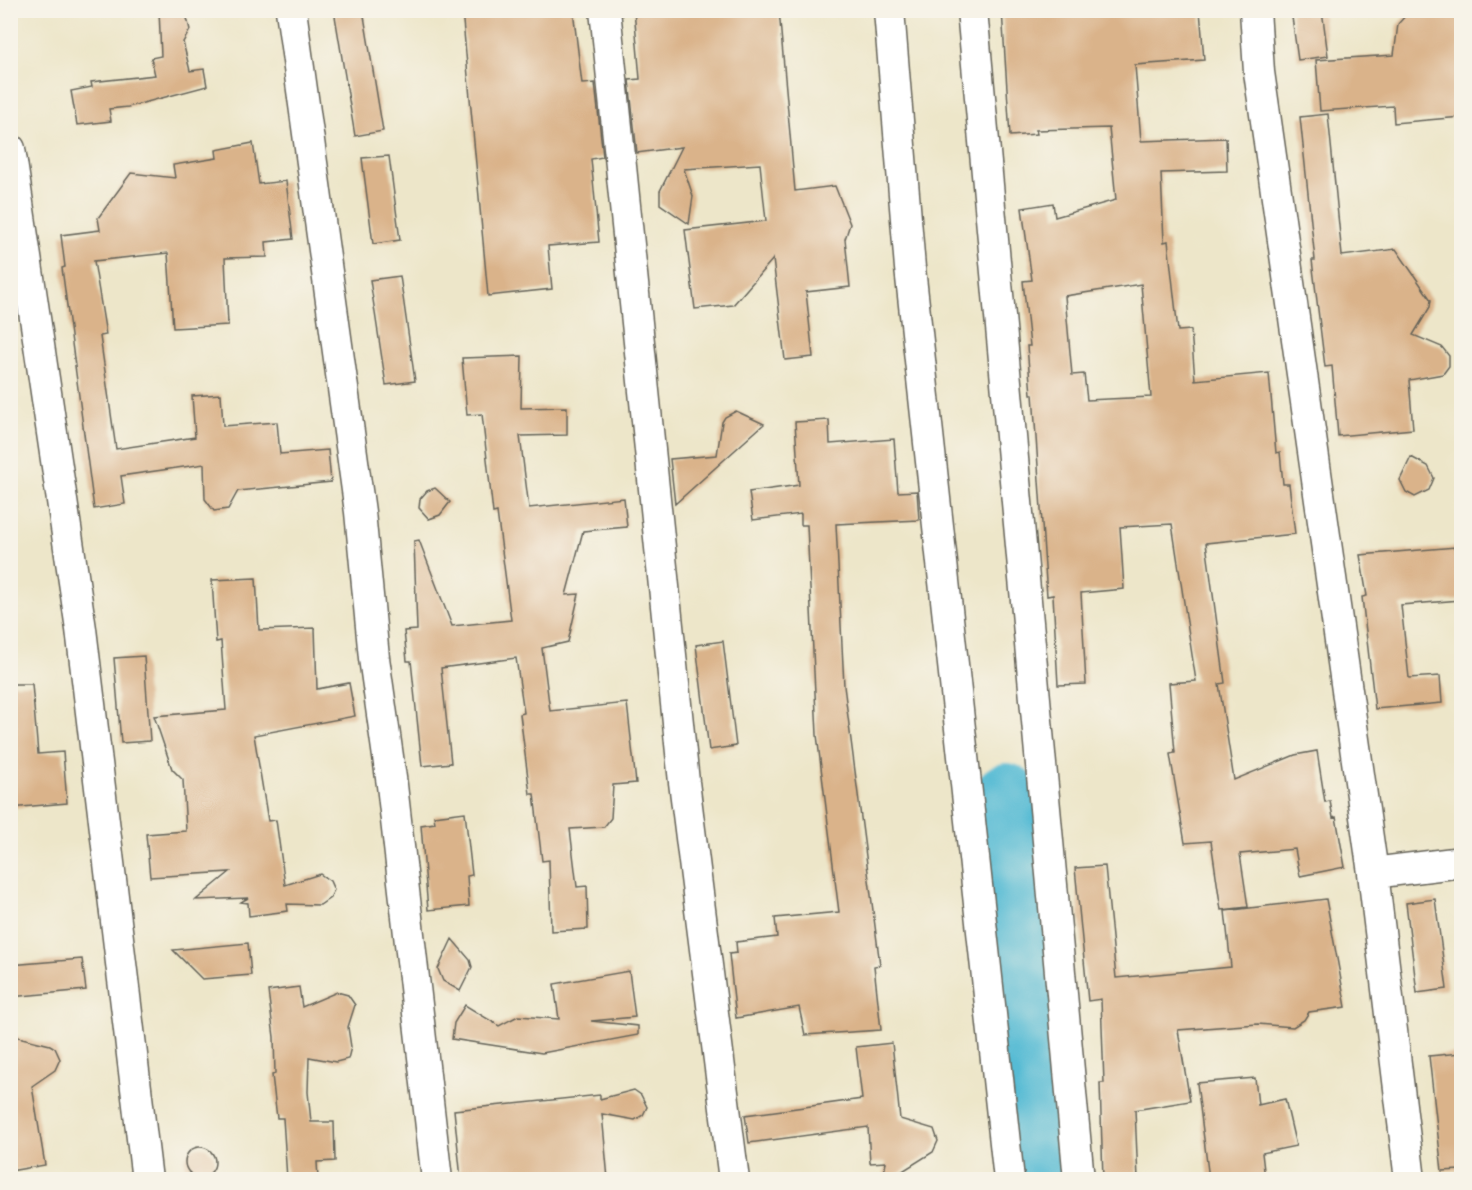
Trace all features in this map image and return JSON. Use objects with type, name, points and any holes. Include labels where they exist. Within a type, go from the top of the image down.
[{"type":"street","points":[[291,10],[360,512],[374,658],[392,785],[437,1179]]},
{"type":"street","points":[[605,10],[684,782],[734,1179]]},
{"type":"street","points":[[889,10],[910,268],[1009,1179]]},
{"type":"street","points":[[972,10],[1006,366],[1042,803],[1079,1179]]},
{"type":"street","points":[[1255,10],[1259,72],[1373,873],[1410,1179]]},
{"type":"street","points":[[10,149],[81,629],[147,1179]]},
{"type":"street","points":[[1373,873],[1461,862]]},
{"type":"building","points":[[159,10],[175,10],[187,18],[190,30],[183,42],[190,71],[204,69],[207,86],[128,107],[109,109],[111,121],[77,125],[71,91],[92,87],[91,82],[155,75],[151,58],[161,56]]},
{"type":"building","points":[[334,10],[363,10],[383,131],[355,136]]},
{"type":"building","points":[[462,10],[573,10],[582,84],[595,83],[603,157],[591,159],[599,242],[548,246],[552,289],[488,296]]},
{"type":"building","points":[[634,10],[779,10],[795,191],[835,186],[850,224],[845,239],[850,287],[806,292],[813,357],[785,360],[773,259],[733,305],[695,309],[685,230],[766,221],[760,164],[684,169],[693,196],[689,224],[660,204],[660,191],[682,147],[637,153],[629,80],[640,79]]},
{"type":"building","points":[[1002,10],[1200,10],[1204,60],[1135,65],[1141,141],[1226,138],[1227,171],[1161,173],[1164,242],[1168,241],[1178,331],[1191,330],[1195,380],[1269,373],[1276,453],[1280,452],[1283,484],[1289,484],[1295,534],[1206,543],[1225,683],[1219,684],[1234,780],[1295,755],[1317,751],[1325,802],[1330,801],[1333,818],[1336,817],[1345,867],[1300,876],[1295,849],[1240,854],[1248,907],[1221,910],[1211,841],[1185,843],[1170,754],[1175,753],[1169,683],[1196,681],[1172,524],[1120,527],[1124,589],[1081,593],[1086,684],[1058,685],[1053,595],[1047,596],[1033,394],[1031,394],[1027,346],[1030,346],[1023,281],[1032,280],[1022,208],[1053,203],[1055,217],[1116,200],[1109,128],[1036,130],[1037,134],[1010,136]],"holes":[[[1141,284],[1151,397],[1087,400],[1084,374],[1072,375],[1065,296]]]},
{"type":"building","points":[[1291,10],[1322,10],[1328,56],[1298,60]]},
{"type":"building","points":[[1419,10],[1460,10],[1461,117],[1394,123],[1393,106],[1320,111],[1316,60],[1394,55],[1398,24],[1407,14]]},
{"type":"building","points":[[1328,114],[1342,256],[1396,249],[1431,300],[1430,307],[1413,335],[1442,347],[1449,356],[1449,366],[1443,374],[1409,380],[1413,429],[1338,436],[1332,366],[1325,367],[1312,260],[1315,260],[1300,117]]},
{"type":"building","points":[[253,143],[259,184],[286,181],[293,239],[266,242],[267,257],[225,258],[228,325],[173,328],[168,253],[94,261],[106,335],[100,336],[116,449],[195,437],[192,396],[221,394],[223,426],[277,422],[280,454],[328,450],[331,482],[238,491],[228,509],[214,511],[205,499],[204,464],[121,476],[125,504],[94,509],[62,268],[65,267],[61,235],[100,230],[98,218],[131,173],[175,178],[173,165],[217,158],[216,150]]},
{"type":"building","points":[[389,156],[400,240],[373,244],[362,158]]},
{"type":"building","points":[[400,276],[415,381],[386,385],[370,280]]},
{"type":"building","points":[[522,356],[521,408],[567,407],[567,435],[520,436],[529,508],[624,498],[627,527],[583,531],[566,595],[579,594],[568,642],[542,648],[550,711],[627,703],[636,783],[613,785],[611,818],[604,827],[570,829],[577,887],[587,886],[588,929],[551,931],[549,860],[542,861],[534,794],[530,794],[520,714],[524,713],[516,658],[441,668],[451,763],[422,766],[411,661],[407,661],[404,631],[417,630],[414,541],[419,540],[452,626],[511,620],[497,512],[493,513],[482,414],[467,415],[462,358]]},
{"type":"building","points":[[736,411],[764,424],[675,504],[670,459],[717,455],[722,422],[725,417]]},
{"type":"building","points":[[829,420],[830,444],[894,439],[898,492],[917,491],[919,520],[836,524],[844,686],[880,965],[874,966],[881,1030],[805,1035],[799,1007],[736,1018],[729,954],[737,953],[736,942],[777,937],[775,918],[839,912],[817,735],[807,525],[801,525],[801,514],[753,520],[749,492],[799,485],[795,422]]},
{"type":"building","points":[[1411,457],[1428,466],[1434,478],[1429,490],[1415,497],[1406,492],[1400,480]]},
{"type":"building","points":[[435,488],[450,502],[440,515],[429,519],[419,508],[420,499],[427,491]]},
{"type":"building","points":[[1456,547],[1460,600],[1401,605],[1409,678],[1440,676],[1442,703],[1375,709],[1362,597],[1367,596],[1360,555]]},
{"type":"building","points":[[256,578],[259,630],[315,628],[317,689],[349,683],[355,716],[254,735],[268,821],[276,820],[285,885],[320,874],[330,881],[334,890],[330,898],[320,905],[287,904],[288,911],[249,916],[248,903],[241,902],[248,898],[196,900],[230,872],[150,877],[146,834],[186,831],[183,780],[172,769],[154,716],[226,710],[221,641],[216,642],[212,580]]},
{"type":"building","points":[[723,641],[736,746],[709,750],[696,645]]},
{"type":"building","points":[[144,656],[150,741],[121,743],[114,658]]},
{"type":"building","points":[[10,684],[32,684],[38,754],[63,752],[67,803],[10,808]]},
{"type":"building","points":[[465,812],[472,875],[467,876],[469,906],[428,910],[421,825],[435,823],[434,816]]},
{"type":"building","points":[[1105,866],[1116,978],[1231,967],[1225,911],[1326,899],[1346,1007],[1309,1012],[1304,1020],[1293,1027],[1258,1024],[1178,1030],[1190,1101],[1135,1110],[1138,1179],[1103,1179],[1100,1083],[1104,1083],[1101,999],[1088,1001],[1075,868]]},
{"type":"building","points":[[1435,899],[1447,989],[1417,993],[1406,903]]},
{"type":"building","points":[[452,939],[470,960],[472,967],[460,991],[443,981],[438,969]]},
{"type":"building","points":[[248,943],[251,975],[202,979],[173,950]]},
{"type":"building","points":[[82,959],[86,990],[10,997],[10,965]]},
{"type":"building","points":[[629,971],[635,1017],[591,1021],[638,1026],[638,1035],[542,1053],[452,1039],[454,1023],[465,1005],[499,1026],[518,1016],[559,1019],[554,984]]},
{"type":"building","points":[[299,987],[302,1007],[337,992],[348,995],[355,1005],[348,1027],[351,1047],[348,1059],[336,1062],[309,1057],[308,1092],[311,1122],[334,1122],[335,1161],[317,1162],[318,1179],[287,1179],[283,1118],[277,1118],[272,1075],[275,1074],[274,1037],[268,991]]},
{"type":"building","points":[[10,1035],[50,1045],[55,1048],[60,1059],[55,1070],[32,1086],[45,1165],[10,1171]]},
{"type":"building","points":[[892,1043],[900,1119],[934,1129],[938,1141],[933,1152],[890,1179],[883,1179],[886,1162],[870,1163],[868,1127],[749,1143],[745,1115],[862,1099],[856,1047]]},
{"type":"building","points":[[1461,1053],[1461,1170],[1442,1171],[1429,1056]]},
{"type":"building","points":[[1255,1078],[1258,1105],[1285,1099],[1296,1146],[1262,1153],[1265,1179],[1209,1179],[1197,1083]]},
{"type":"building","points":[[634,1090],[641,1095],[647,1107],[643,1115],[635,1120],[602,1114],[608,1179],[461,1179],[454,1110],[600,1095],[600,1099]]},
{"type":"building","points":[[200,1147],[211,1151],[215,1162],[211,1173],[200,1177],[189,1173],[185,1162],[189,1151]]},
{"type":"waterway","points":[[1006,795],[1042,1180]]}]
